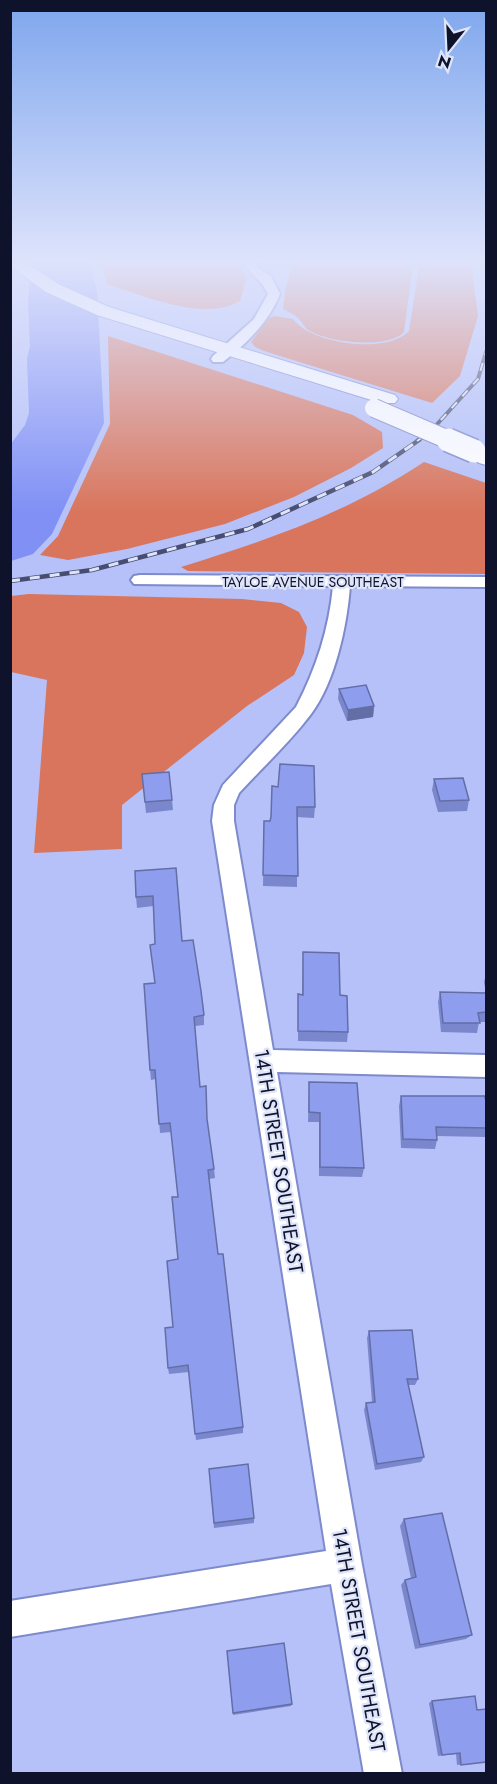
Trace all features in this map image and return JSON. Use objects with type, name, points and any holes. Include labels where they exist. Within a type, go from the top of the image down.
[{"type":"main road","points":[[195,345],[381,404],[482,451]]},
{"type":"street","points":[[224,354],[234,345]]},
{"type":"street","name":"TAYLOE AVENUE SOUTHEAST","points":[[140,580],[486,582]]},
{"type":"street","name":"14TH STREET SOUTHEAST","points":[[342,581],[341,598],[333,632],[312,695],[304,710],[230,790],[224,805],[223,821],[345,1565],[383,1773]]},
{"type":"street","points":[[262,1061],[486,1066]]},
{"type":"street","points":[[10,1619],[345,1565]]},
{"type":"shaded area","points":[[108,345],[137,345],[353,415],[382,432],[383,448],[351,468],[294,497],[225,524],[127,549],[68,560],[40,555],[58,536],[110,424]]},
{"type":"shaded area","points":[[254,345],[469,345],[460,376],[432,403]]},
{"type":"shaded area","points":[[424,462],[486,483],[486,574],[188,571],[181,567],[306,524],[365,496]]},
{"type":"shaded area","points":[[29,594],[242,599],[281,603],[299,612],[307,627],[304,653],[294,675],[247,706],[122,805],[122,849],[34,853],[47,680],[11,672],[11,596]]},
{"type":"water","points":[[100,345],[104,423],[52,534],[33,554],[11,561],[10,445],[25,425],[29,413],[27,359],[30,346]]},
{"type":"building","points":[[366,685],[374,706],[348,710],[339,689]]},
{"type":"building","points":[[280,764],[314,766],[315,807],[297,807],[298,876],[263,875],[264,821],[270,821],[272,786],[278,787]]},
{"type":"building","points":[[169,772],[172,800],[145,802],[142,774]]},
{"type":"building","points":[[463,778],[469,800],[440,801],[434,779]]},
{"type":"building","points":[[176,868],[182,941],[193,940],[204,1015],[194,1017],[200,1087],[206,1086],[207,1119],[214,1169],[208,1170],[218,1254],[223,1254],[243,1427],[195,1434],[188,1365],[168,1368],[165,1328],[173,1327],[167,1261],[178,1259],[172,1197],[178,1197],[170,1123],[159,1124],[155,1070],[150,1070],[144,984],[155,983],[150,945],[155,944],[153,896],[136,897],[135,871]]},
{"type":"building","points":[[303,952],[339,953],[340,995],[347,996],[348,1032],[298,1031],[298,994],[303,995]]},
{"type":"building","points":[[440,992],[486,993],[486,1012],[478,1013],[480,1023],[443,1023]]},
{"type":"building","points":[[309,1082],[357,1083],[364,1168],[320,1167],[320,1113],[309,1112]]},
{"type":"building","points":[[401,1096],[485,1096],[486,1128],[436,1127],[437,1140],[403,1139]]},
{"type":"building","points":[[412,1330],[418,1379],[407,1379],[424,1457],[377,1464],[366,1403],[375,1402],[369,1331]]},
{"type":"building","points":[[248,1464],[254,1518],[214,1523],[209,1469]]},
{"type":"building","points":[[442,1513],[472,1635],[420,1645],[405,1580],[416,1577],[404,1519]]},
{"type":"building","points":[[284,1643],[292,1704],[233,1713],[227,1651]]},
{"type":"building","points":[[475,1696],[477,1710],[486,1709],[486,1762],[461,1765],[460,1753],[442,1755],[432,1701]]},
{"type":"railway","points":[[417,441],[430,432],[478,379],[486,352]]},
{"type":"railway","points":[[10,581],[92,570],[248,529],[373,472],[419,440]]}]
